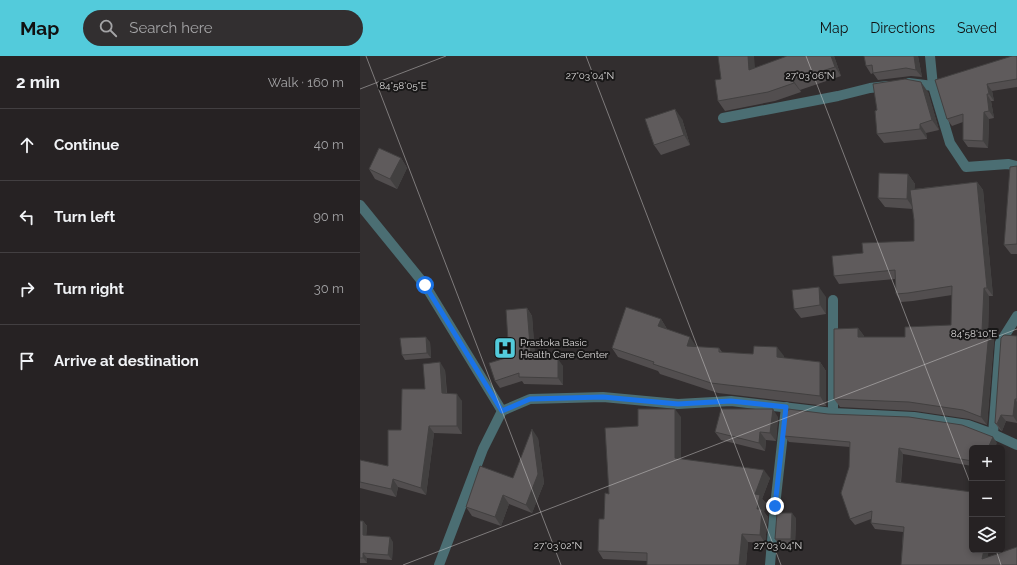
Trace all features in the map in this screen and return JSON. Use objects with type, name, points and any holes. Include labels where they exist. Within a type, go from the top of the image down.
[{"type":"street","points":[[930,56],[933,86],[950,143],[966,167],[1008,164],[1017,166]]},
{"type":"street","points":[[723,118],[838,96],[870,88],[912,82],[933,86]]},
{"type":"street","points":[[360,205],[425,285],[502,411]]},
{"type":"street","points":[[833,300],[833,413]]},
{"type":"street","points":[[993,434],[1000,343],[1017,316]]},
{"type":"street","points":[[439,565],[483,449],[502,411],[530,399],[603,397],[678,404],[731,401],[833,413],[914,417],[968,425],[1017,445]]},
{"type":"street","points":[[770,565],[786,407]]},
{"type":"building","points":[[718,56],[748,56],[749,70],[787,56],[831,56],[835,67],[793,80],[794,83],[768,92],[718,101],[715,80],[721,79]]},
{"type":"building","points":[[864,56],[914,56],[916,70],[906,68],[873,73],[872,65],[866,66]]},
{"type":"building","points":[[1012,56],[1017,56],[1017,79],[987,84],[989,94],[987,94],[989,111],[984,112],[983,141],[963,140],[963,114],[947,119],[935,80]]},
{"type":"building","points":[[905,79],[921,82],[932,120],[920,124],[920,129],[877,134],[875,111],[877,110],[873,84]]},
{"type":"building","points":[[675,109],[684,135],[654,145],[645,119]]},
{"type":"building","points":[[379,148],[401,158],[390,179],[369,169]]},
{"type":"building","points":[[1017,166],[1017,244],[1004,245],[1010,167]]},
{"type":"building","points":[[879,173],[908,174],[907,199],[878,198]]},
{"type":"building","points":[[977,182],[987,288],[984,288],[982,331],[989,332],[981,417],[963,410],[909,402],[834,399],[834,329],[858,328],[858,337],[905,337],[905,327],[951,325],[952,286],[896,294],[895,270],[834,276],[832,256],[863,253],[862,243],[914,241],[914,220],[910,190]]},
{"type":"building","points":[[819,287],[820,305],[794,309],[792,290]]},
{"type":"building","points":[[626,307],[661,319],[658,326],[690,337],[687,346],[719,348],[719,352],[753,354],[754,346],[777,347],[777,357],[820,362],[820,396],[711,383],[653,364],[654,362],[612,348]]},
{"type":"building","points":[[527,308],[531,358],[558,359],[558,378],[519,377],[519,373],[495,381],[489,363],[509,357],[506,310]]},
{"type":"building","points":[[1004,335],[1017,336],[1017,399],[1015,399],[1013,416],[1001,415],[997,424],[995,423],[1001,338]]},
{"type":"building","points":[[426,337],[427,353],[402,355],[400,338]]},
{"type":"building","points":[[440,362],[442,393],[457,394],[457,426],[429,426],[421,488],[393,479],[391,489],[360,482],[360,460],[388,466],[388,430],[401,430],[402,389],[425,389],[423,364]]},
{"type":"building","points":[[638,409],[675,409],[675,458],[764,470],[755,494],[760,495],[757,509],[762,509],[760,535],[742,534],[739,565],[647,565],[647,553],[598,551],[599,519],[604,519],[605,493],[609,494],[605,428],[638,426]]},
{"type":"building","points":[[721,409],[773,409],[770,433],[760,432],[759,443],[715,432]]},
{"type":"building","points":[[788,409],[828,414],[909,417],[962,425],[993,437],[989,445],[969,445],[969,460],[899,448],[896,482],[969,492],[969,553],[983,553],[982,559],[1000,553],[1005,553],[1005,551],[1017,547],[1017,565],[901,565],[904,527],[871,523],[872,511],[850,519],[841,493],[849,467],[850,442],[784,436]]},
{"type":"building","points":[[532,429],[538,474],[526,505],[503,495],[495,517],[466,507],[480,466],[513,478]]},
{"type":"building","points":[[777,513],[792,513],[791,539],[775,539]]},
{"type":"building","points":[[360,521],[363,521],[363,535],[390,537],[388,555],[363,553],[363,558],[360,558]]},
{"type":"place","name":"Prastoka Basic Health Care Center","points":[[505,348]]},
{"type":"route","points":[[425,285],[502,411],[530,399],[603,397],[678,404],[731,401],[786,407],[775,506]]}]
